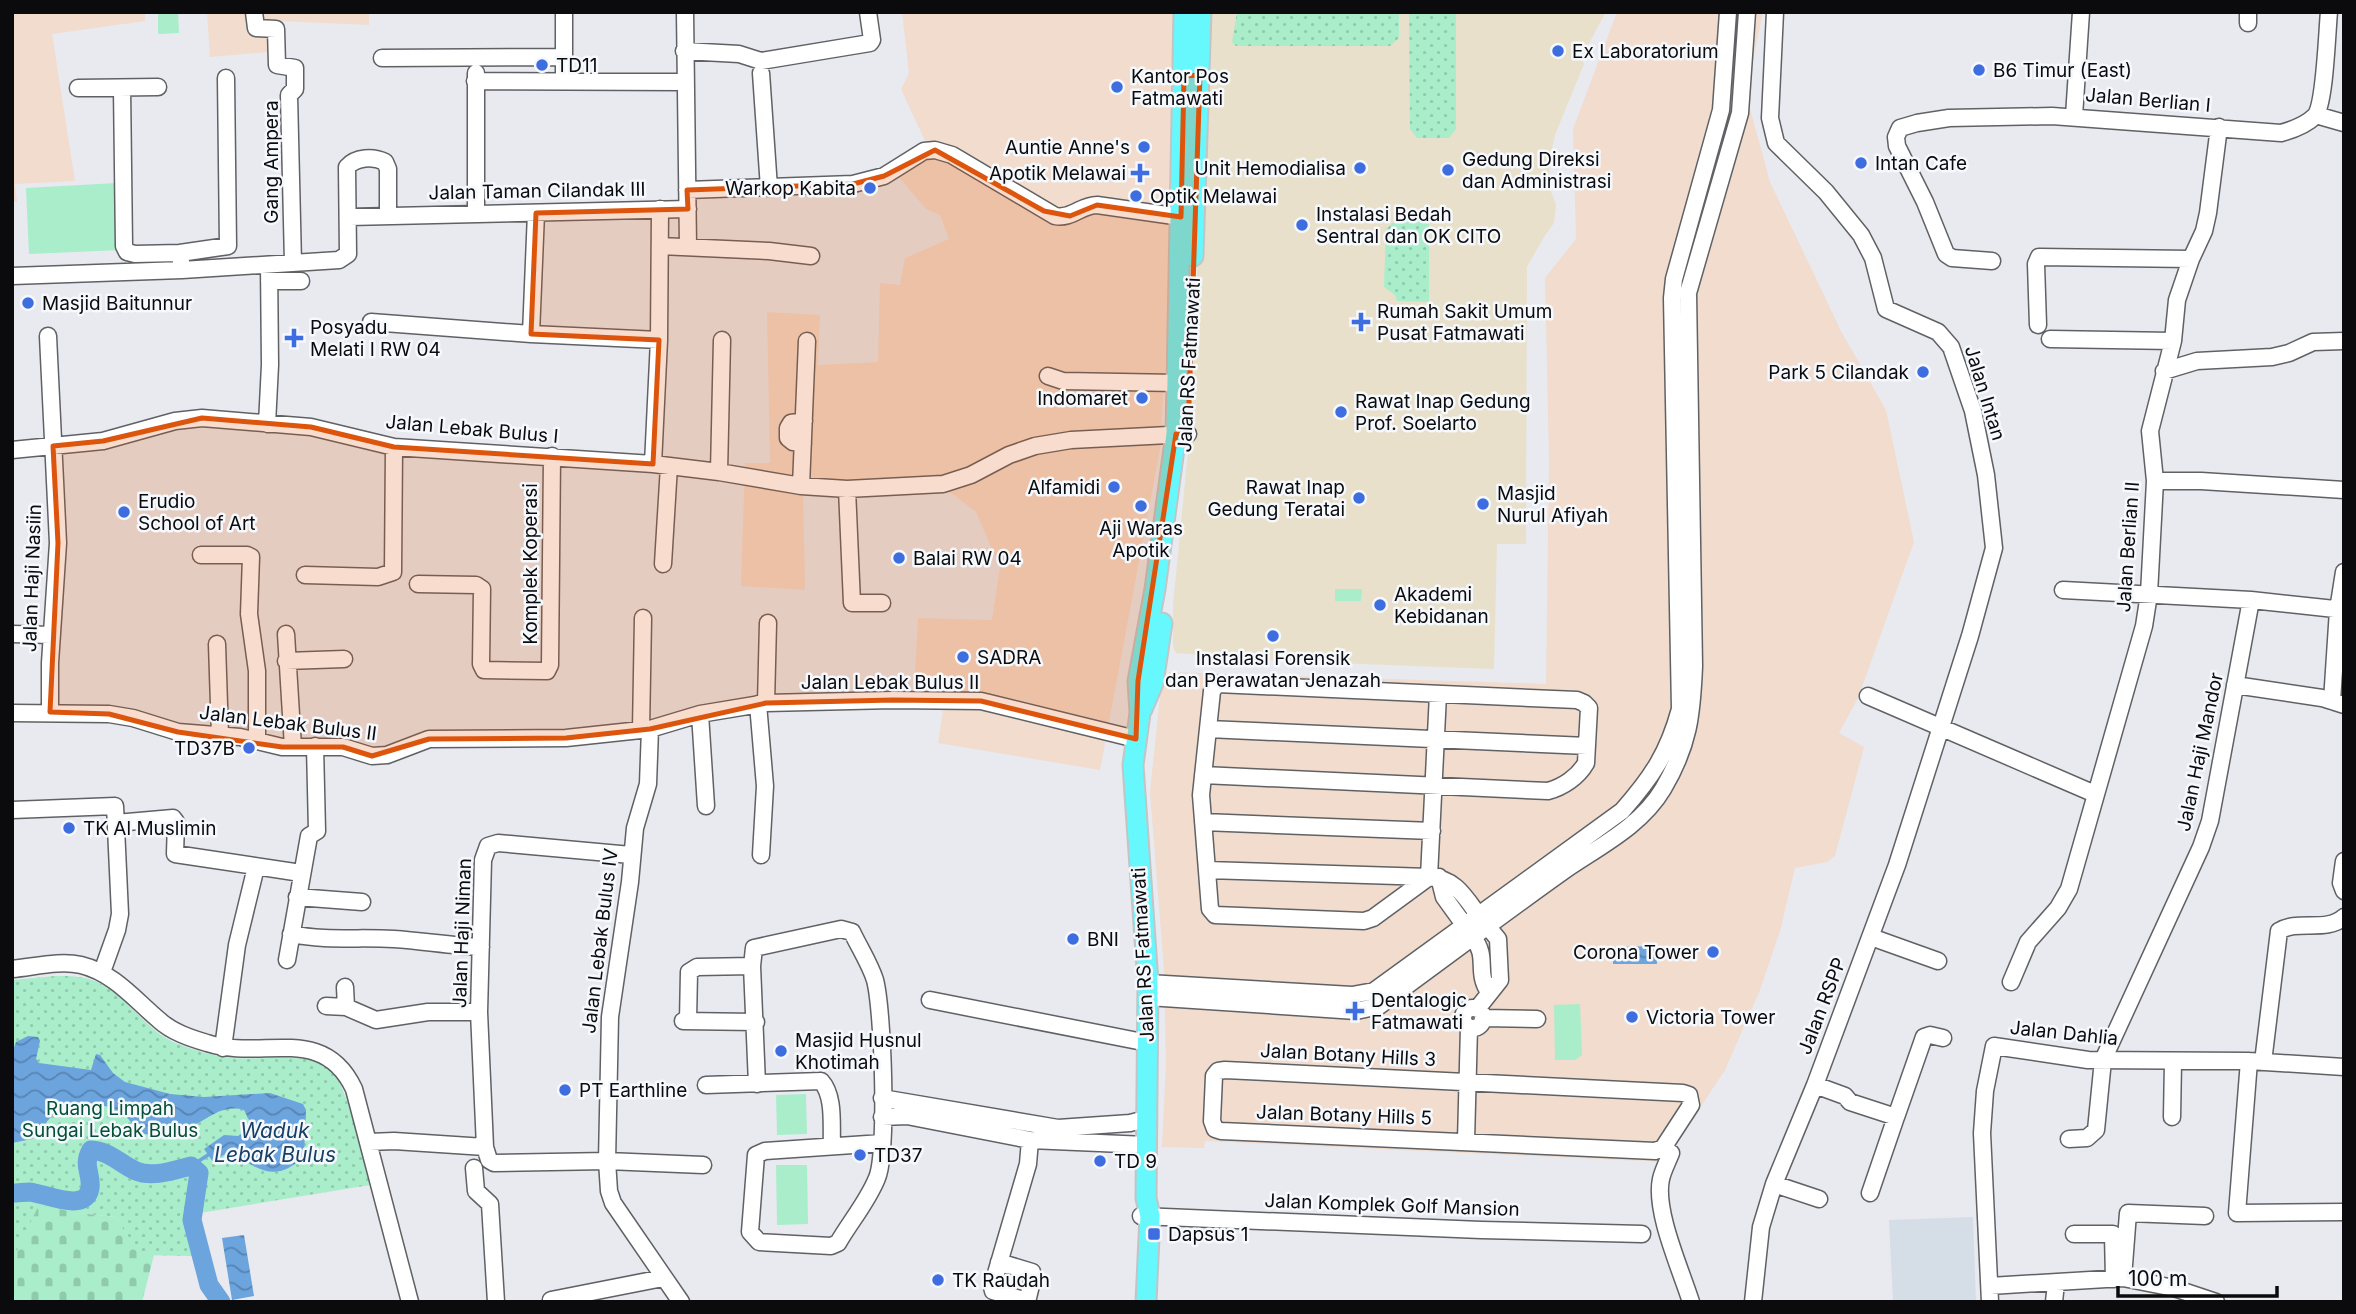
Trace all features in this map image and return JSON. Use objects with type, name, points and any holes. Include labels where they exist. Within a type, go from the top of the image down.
[{"type":"main road","name":"Jalan RS Fatmawati","points":[[1146,1302],[1148,990],[1145,919],[1133,785],[1140,713],[1138,681],[1156,619],[1182,434],[1192,76],[1184,12]]},
{"type":"main road","name":"Jalan RS Fatmawati","points":[[1182,434],[1177,383],[1181,218],[1192,76],[1201,12]]},
{"type":"main road","name":"Jalan RS Fatmawati","points":[[1138,1302],[1146,1210]]},
{"type":"street","name":"Gang Ampera","points":[[254,12],[256,28],[276,29],[277,65],[295,68],[295,89],[289,94],[293,263]]},
{"type":"street","points":[[564,12],[564,81]]},
{"type":"street","points":[[685,12],[688,247]]},
{"type":"street","points":[[684,51],[740,54],[761,61],[826,52],[872,41],[868,12]]},
{"type":"street","points":[[1148,990],[1356,1011],[1379,1006],[1484,921],[1636,822],[1662,790],[1684,748],[1692,718],[1687,666],[1672,298],[1674,279],[1721,110],[1728,12]]},
{"type":"street","points":[[1687,666],[1688,293],[1740,113],[1747,12]]},
{"type":"street","name":"Jalan Intan","points":[[1775,12],[1770,118],[1776,143],[1826,192],[1861,235],[1873,258],[1886,309],[1938,332],[1951,347],[1973,411],[1986,475],[1994,548],[1939,727]]},
{"type":"street","name":"Jalan Berlian I","points":[[2081,12],[2074,116],[2281,133],[2316,115]]},
{"type":"street","points":[[2329,12],[2322,99],[2316,115],[2344,123]]},
{"type":"street","points":[[476,57],[476,214]]},
{"type":"street","points":[[382,58],[564,57]]},
{"type":"street","points":[[761,73],[769,188]]},
{"type":"street","points":[[122,88],[124,246],[127,252],[135,254],[180,253],[228,246],[226,78]]},
{"type":"street","points":[[475,81],[685,82]]},
{"type":"street","points":[[78,88],[158,87]]},
{"type":"street","points":[[1992,261],[1952,258],[1946,254],[1922,193],[1897,146],[1898,131],[1904,126],[1949,118],[2074,116]]},
{"type":"street","name":"Jalan Berlian II","points":[[2011,982],[2028,942],[2058,908],[2069,889],[2135,660],[2149,594],[2155,481],[2150,430],[2173,341],[2177,300],[2204,231],[2219,127]]},
{"type":"street","points":[[1715,135],[1734,139]]},
{"type":"street","points":[[687,190],[853,184],[884,176],[924,151],[935,150],[952,155],[1055,216],[1070,216],[1089,205],[1097,205],[1181,218]]},
{"type":"street","points":[[269,273],[293,263],[339,260],[348,254],[347,167],[352,161],[370,159],[385,162],[388,169],[388,216]]},
{"type":"street","points":[[660,209],[659,340],[663,564]]},
{"type":"street","name":"Jalan Taman Cilandak III","points":[[349,217],[688,209]]},
{"type":"street","points":[[531,334],[536,212]]},
{"type":"street","points":[[660,246],[811,256]]},
{"type":"street","points":[[180,253],[182,270]]},
{"type":"street","points":[[2038,325],[2036,264],[2039,257],[2191,259]]},
{"type":"street","points":[[12,276],[182,270],[269,273],[301,281]]},
{"type":"street","points":[[267,424],[270,365],[269,273]]},
{"type":"street","points":[[371,322],[659,340]]},
{"type":"street","name":"Jalan Haji Nasiin","points":[[48,336],[58,543],[50,712]]},
{"type":"street","points":[[2050,339],[2173,341]]},
{"type":"street","points":[[719,472],[722,340]]},
{"type":"street","points":[[801,486],[807,341]]},
{"type":"street","points":[[2164,371],[2197,361],[2272,357],[2289,353],[2312,342],[2344,341]]},
{"type":"street","points":[[1048,376],[1063,381],[1177,383]]},
{"type":"street","name":"Jalan Lebak Bulus I","points":[[12,450],[103,441],[191,419],[312,427],[394,447],[661,465],[801,486],[847,489],[943,484],[971,475],[1009,455],[1035,446],[1071,440],[1182,434]]},
{"type":"street","points":[[305,575],[378,578],[393,572],[394,447]]},
{"type":"street","name":"Komplek Koperasi","points":[[418,584],[477,584],[482,589],[481,664],[484,670],[547,671],[550,665],[552,456]]},
{"type":"street","points":[[2155,481],[2201,481],[2344,490]]},
{"type":"street","points":[[847,489],[852,603],[882,603]]},
{"type":"street","points":[[201,555],[251,557],[249,614],[257,671],[257,741]]},
{"type":"street","points":[[2235,685],[2338,703],[2344,572]]},
{"type":"street","points":[[2063,590],[2251,600],[2341,610]]},
{"type":"street","name":"Jalan Haji Mandor","points":[[2068,1139],[2087,1138],[2096,1130],[2103,1060],[2201,847],[2210,821],[2251,600]]},
{"type":"street","points":[[643,618],[645,729]]},
{"type":"street","points":[[761,855],[765,786],[762,703],[768,623]]},
{"type":"street","points":[[12,634],[52,635]]},
{"type":"street","points":[[286,634],[293,747]]},
{"type":"street","points":[[217,645],[220,735]]},
{"type":"street","points":[[286,661],[344,659]]},
{"type":"street","points":[[1203,775],[1548,791],[1559,788],[1581,771],[1586,763],[1589,708],[1584,703],[1577,700],[1217,684],[1212,691],[1203,775],[1201,795],[1210,909],[1215,915],[1364,921],[1373,918],[1434,877]]},
{"type":"street","points":[[1438,694],[1432,831],[1434,877],[1444,897],[1481,948],[1482,982],[1489,992]]},
{"type":"street","points":[[1868,696],[2095,794]]},
{"type":"street","name":"Jalan Lebak Bulus II","points":[[12,713],[108,714],[133,718],[178,732],[220,735],[293,747],[343,747],[362,754],[380,756],[429,739],[566,738],[645,729],[700,713],[762,703],[893,700],[981,701],[1136,739]]},
{"type":"street","points":[[700,713],[706,806]]},
{"type":"street","name":"Jalan RSPP","points":[[1753,1302],[1758,1243],[1774,1184],[1813,1089],[1897,865],[1939,727]]},
{"type":"street","name":"Jalan Lebak Bulus IV","points":[[645,729],[648,783],[635,828],[630,882],[610,1017],[607,1161],[609,1191],[613,1203],[681,1302]]},
{"type":"street","points":[[1208,729],[1587,746]]},
{"type":"street","points":[[287,960],[309,836],[317,831],[315,746]]},
{"type":"street","points":[[12,810],[113,805],[115,808],[120,914],[102,972]]},
{"type":"street","points":[[116,823],[173,818],[176,822],[175,853],[301,873]]},
{"type":"street","points":[[1203,822],[1432,831]]},
{"type":"street","name":"Jalan Haji Niman","points":[[607,1161],[495,1163],[489,1160],[485,1147],[479,1012],[483,860],[488,846],[498,843],[631,855]]},
{"type":"street","points":[[2344,862],[2341,883],[2344,891]]},
{"type":"street","points":[[223,1048],[237,945],[256,867]]},
{"type":"street","points":[[1207,870],[1434,877],[1458,887],[1499,939],[1500,980],[1489,992],[1480,1013],[1478,1027],[1469,1027],[1466,1141]]},
{"type":"street","points":[[297,897],[362,902]]},
{"type":"street","points":[[2344,917],[2332,924],[2286,927],[2279,931],[2256,1062],[2237,1213],[2344,1212]]},
{"type":"street","points":[[757,1084],[752,966],[754,948],[841,929],[852,932],[875,980],[881,1017],[882,1143],[878,1177],[838,1243],[831,1246],[759,1242],[750,1232],[756,1156],[765,1151],[882,1143]]},
{"type":"street","points":[[291,934],[313,938],[399,939],[449,946],[481,947]]},
{"type":"street","points":[[1871,937],[1938,961]]},
{"type":"street","points":[[12,969],[61,964],[80,965],[102,972],[135,997],[160,1022],[186,1037],[223,1048],[243,1050],[289,1047],[316,1052],[332,1060],[345,1071],[354,1089],[410,1302]]},
{"type":"street","points":[[752,966],[697,967],[689,972],[685,1021],[756,1022]]},
{"type":"street","points":[[345,987],[346,1007]]},
{"type":"street","points":[[930,1000],[1148,1043]]},
{"type":"street","points":[[326,1006],[346,1007],[376,1020],[428,1012],[479,1012]]},
{"type":"street","points":[[1480,1013],[1536,1019]]},
{"type":"street","points":[[1870,1193],[1924,1037],[1930,1035],[1943,1038]]},
{"type":"street","name":"Jalan Dahlia","points":[[1990,1294],[1982,1133],[1985,1091],[1994,1046],[2103,1060],[2256,1062],[2344,1068]]},
{"type":"street","points":[[2172,1117],[2173,1062]]},
{"type":"street","name":"Jalan Botany Hills 3","points":[[1221,1131],[1215,1129],[1212,1121],[1214,1076],[1218,1071],[1226,1070],[1689,1095],[1691,1105],[1663,1152]]},
{"type":"street","points":[[706,1085],[821,1081],[826,1087],[830,1102],[832,1146]]},
{"type":"street","points":[[1813,1089],[1845,1096],[1850,1102],[1896,1117]]},
{"type":"street","points":[[882,1098],[908,1110],[1030,1140],[1146,1145]]},
{"type":"street","points":[[882,1117],[908,1110],[1058,1128],[1130,1124],[1146,1119]]},
{"type":"street","name":"Jalan Botany Hills 5","points":[[1221,1131],[1663,1152]]},
{"type":"street","points":[[999,1262],[1032,1272],[1034,1277],[1027,1301],[993,1291],[999,1262],[1028,1164],[1030,1140]]},
{"type":"street","points":[[369,1142],[485,1147]]},
{"type":"street","points":[[1663,1152],[1661,1195],[1666,1226],[1691,1302]]},
{"type":"street","points":[[607,1161],[703,1165]]},
{"type":"street","points":[[474,1168],[476,1191],[490,1203],[496,1302]]},
{"type":"street","points":[[1774,1184],[1819,1199]]},
{"type":"street","name":"Jalan Komplek Golf Mansion","points":[[1146,1210],[1481,1230],[1642,1234]]},
{"type":"street","points":[[2118,1279],[2128,1213],[2205,1216]]},
{"type":"street","points":[[2074,1234],[2113,1234],[2118,1279]]},
{"type":"street","points":[[551,1300],[663,1278]]},
{"type":"street","points":[[1990,1294],[2056,1283],[2118,1279],[2174,1289],[2216,1302]]},
{"type":"street","points":[[2054,1302],[2056,1283]]},
{"type":"highlighted area","points":[[1200,75],[1188,434],[1176,434],[1138,681],[1136,739],[981,701],[893,700],[766,703],[650,729],[566,738],[429,739],[372,756],[343,747],[282,747],[178,732],[109,714],[50,712],[58,543],[53,446],[103,441],[202,418],[311,427],[394,447],[653,464],[659,340],[531,334],[536,213],[688,209],[687,190],[853,184],[884,176],[935,150],[1044,211],[1070,216],[1097,205],[1181,217],[1184,76]]},
{"type":"shaded area","points":[[12,12],[145,12],[145,21],[52,34],[75,181],[15,184],[17,202],[12,202]]},
{"type":"shaded area","points":[[207,12],[369,12],[369,25],[279,21],[281,51],[210,57]]},
{"type":"shaded area","points":[[902,12],[1174,12],[1171,270],[1160,449],[1100,770],[938,743],[945,697],[914,695],[918,618],[992,620],[1000,567],[976,512],[942,486],[803,490],[805,590],[741,586],[745,463],[770,463],[767,312],[820,315],[818,365],[878,362],[880,283],[900,285],[905,258],[949,239],[940,215],[926,209],[894,171],[926,143],[901,89],[909,73]]},
{"type":"shaded area","name":"Rumah Sakit Umum Pusat Fatmawati","points":[[1208,12],[1606,12],[1581,58],[1584,64],[1555,135],[1549,162],[1550,189],[1556,205],[1554,223],[1527,267],[1526,544],[1497,544],[1494,669],[1281,661],[1176,653],[1173,647],[1173,605],[1190,431]]},
{"type":"shaded area","points":[[1617,12],[1763,12],[1746,94],[1770,182],[1841,331],[1886,410],[1914,542],[1858,698],[1839,733],[1864,747],[1835,856],[1827,862],[1795,868],[1780,931],[1760,990],[1725,1070],[1664,1162],[1205,1141],[1204,1148],[1162,1147],[1166,1063],[1164,970],[1150,792],[1161,686],[1169,672],[1546,684],[1549,460],[1545,278],[1576,239],[1573,129]]},
{"type":"shaded area","points":[[1973,1217],[1976,1302],[1893,1302],[1889,1220]]},
{"type":"green space","points":[[158,12],[178,12],[179,33],[158,34]]},
{"type":"green space","points":[[1237,12],[1399,12],[1399,38],[1390,46],[1236,46],[1232,42]]},
{"type":"green space","points":[[1409,12],[1456,12],[1456,129],[1449,138],[1417,138],[1410,129]]},
{"type":"green space","points":[[117,183],[121,250],[29,254],[26,188]]},
{"type":"green space","points":[[1397,219],[1429,219],[1429,302],[1397,301],[1395,295],[1384,287],[1386,229]]},
{"type":"green space","points":[[1335,589],[1362,589],[1361,601],[1335,601]]},
{"type":"green space","name":"Ruang Limpah Sungai Lebak Bulus","points":[[55,976],[82,977],[108,988],[156,1031],[178,1044],[230,1058],[297,1058],[322,1063],[330,1068],[349,1106],[370,1185],[188,1215],[192,1256],[138,1255],[116,1217],[78,1213],[12,1260],[12,980]]},
{"type":"green space","points":[[1580,1004],[1582,1055],[1575,1060],[1555,1060],[1554,1005]]},
{"type":"green space","points":[[806,1094],[807,1134],[777,1135],[776,1095]]},
{"type":"green space","points":[[776,1165],[807,1165],[808,1224],[777,1225]]},
{"type":"green space","points":[[39,1205],[116,1217],[138,1254],[154,1255],[142,1302],[12,1302],[12,1260]]},
{"type":"water","points":[[1656,946],[1657,964],[1613,964],[1613,947]]},
{"type":"water","name":"Waduk Lebak Bulus","points":[[28,1036],[38,1037],[40,1041],[36,1059],[39,1063],[91,1070],[96,1054],[125,1082],[170,1094],[204,1097],[270,1093],[303,1104],[306,1110],[304,1156],[294,1165],[276,1172],[249,1164],[230,1151],[213,1162],[204,1149],[224,1135],[238,1136],[248,1129],[249,1120],[244,1110],[235,1109],[220,1111],[185,1129],[147,1135],[119,1111],[102,1105],[77,1103],[65,1106],[55,1113],[32,1139],[12,1143],[12,1053],[16,1042]]},
{"type":"water","points":[[244,1235],[254,1296],[232,1300],[222,1238]]},
{"type":"waterway","points":[[12,1193],[29,1192],[64,1200],[81,1200],[87,1196],[90,1188],[87,1161],[91,1150],[104,1153],[136,1171],[149,1174],[191,1166],[199,1173],[192,1220],[209,1285],[221,1302]]},
{"type":"waterway","points":[[191,1166],[208,1155]]},
{"type":"place","name":"Ex Laboratorium","points":[[1558,51]]},
{"type":"place","name":"TD11","points":[[542,65]]},
{"type":"place","name":"B6 Timur (East)","points":[[1979,70]]},
{"type":"place","name":"Kantor Pos Fatmawati","points":[[1117,87]]},
{"type":"place","name":"Auntie Anne's","points":[[1144,147]]},
{"type":"place","name":"Intan Cafe","points":[[1861,163]]},
{"type":"place","name":"Unit Hemodialisa","points":[[1360,168]]},
{"type":"place","name":"Gedung Direksi dan Administrasi","points":[[1448,170]]},
{"type":"place","name":"Apotik Melawai","points":[[1140,173]]},
{"type":"place","name":"Warkop Kabita","points":[[870,188]]},
{"type":"place","name":"Optik Melawai","points":[[1136,196]]},
{"type":"place","name":"Instalasi Bedah Sentral dan OK CITO","points":[[1302,225]]},
{"type":"place","name":"Masjid Baitunnur","points":[[28,303]]},
{"type":"place","name":"Rumah Sakit Umum Pusat Fatmawati","points":[[1361,322]]},
{"type":"place","name":"Posyadu Melati I RW 04","points":[[294,338]]},
{"type":"place","name":"Park 5 Cilandak","points":[[1923,372]]},
{"type":"place","name":"Indomaret","points":[[1142,398]]},
{"type":"place","name":"Rawat Inap Gedung Prof. Soelarto","points":[[1341,412]]},
{"type":"place","name":"Alfamidi","points":[[1114,487]]},
{"type":"place","name":"Rawat Inap Gedung Teratai","points":[[1359,498]]},
{"type":"place","name":"Masjid Nurul Afiyah","points":[[1483,504]]},
{"type":"place","name":"Aji Waras Apotik","points":[[1141,506]]},
{"type":"place","name":"Erudio School of Art","points":[[124,512]]},
{"type":"place","name":"Balai RW 04","points":[[899,558]]},
{"type":"place","name":"Akademi Kebidanan","points":[[1380,605]]},
{"type":"place","name":"Instalasi Forensik dan Perawatan Jenazah","points":[[1273,636]]},
{"type":"place","name":"SADRA","points":[[963,657]]},
{"type":"place","name":"TD37B","points":[[249,748]]},
{"type":"place","name":"TK Al Muslimin","points":[[69,828]]},
{"type":"place","name":"BNI","points":[[1073,939]]},
{"type":"place","name":"Corona Tower","points":[[1713,952]]},
{"type":"place","name":"Dentalogic Fatmawati","points":[[1355,1011]]},
{"type":"place","name":"Victoria Tower","points":[[1632,1017]]},
{"type":"place","name":"Masjid Husnul Khotimah","points":[[781,1051]]},
{"type":"place","name":"PT Earthline","points":[[565,1090]]},
{"type":"place","name":"TD37","points":[[860,1155]]},
{"type":"place","name":"TD 9","points":[[1100,1161]]},
{"type":"place","name":"Dapsus 1","points":[[1154,1234]]},
{"type":"place","name":"TK Raudah","points":[[938,1280]]}]
